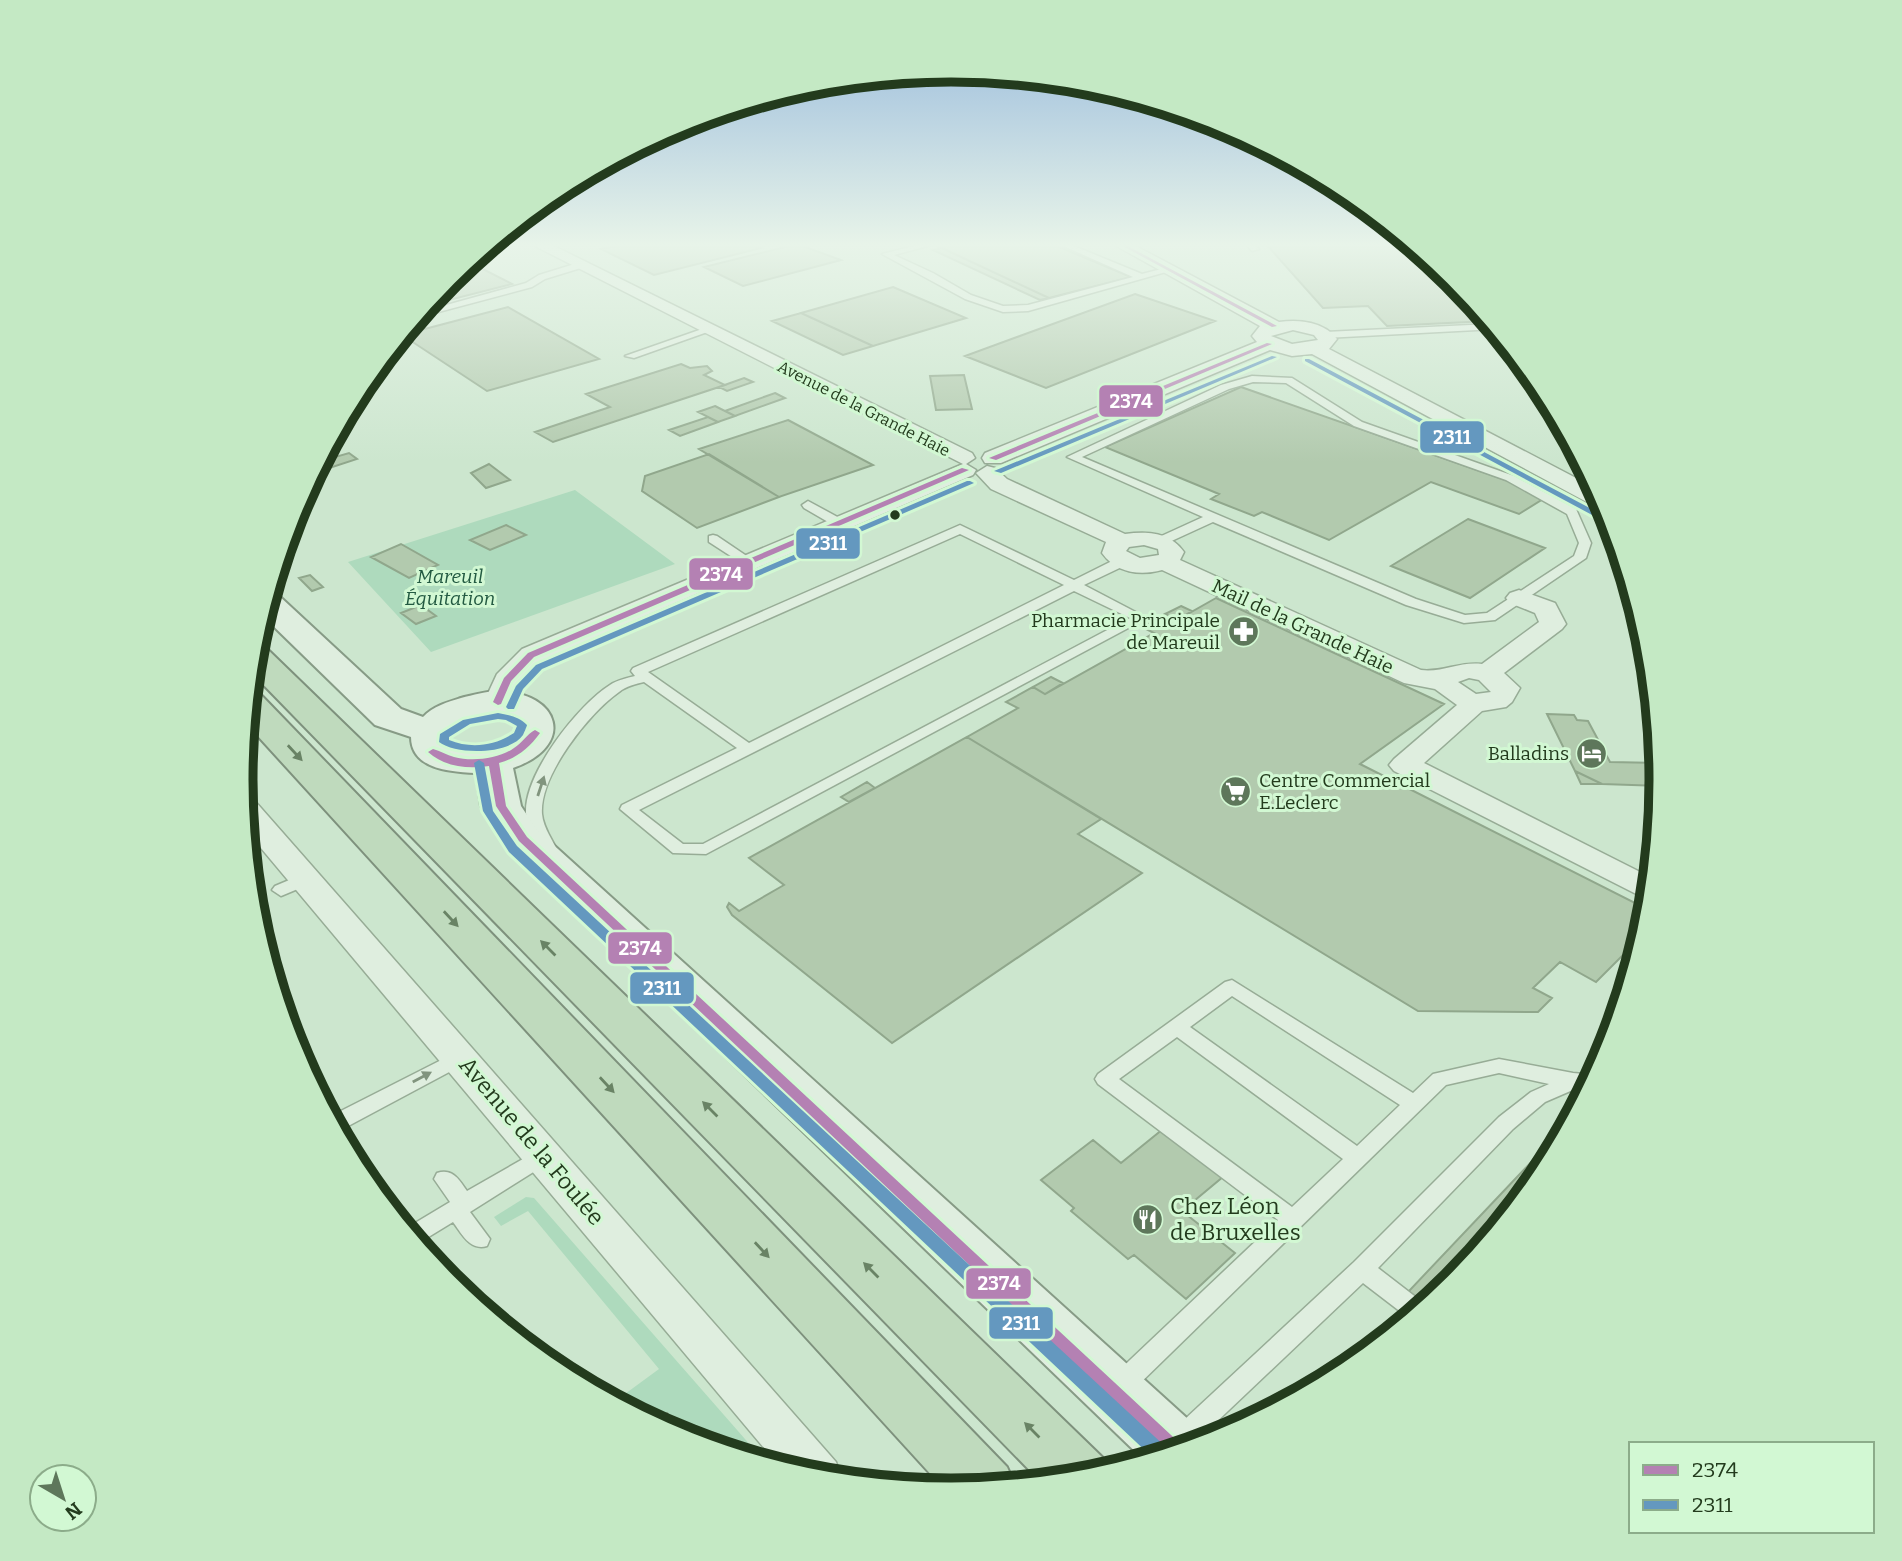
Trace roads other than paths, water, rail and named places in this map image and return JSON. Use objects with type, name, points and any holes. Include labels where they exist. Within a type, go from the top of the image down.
[{"type":"highway","points":[[263,664],[1070,1468]]},
{"type":"highway","points":[[256,712],[976,1478]]},
{"type":"street","name":"Avenue de la Grande Haie","points":[[682,317],[977,465]]},
{"type":"street","points":[[1243,317],[1296,349],[1320,342],[1586,492]]},
{"type":"street","points":[[498,702],[508,680],[531,655],[977,465],[1271,335]]},
{"type":"street","points":[[977,465],[999,484],[1123,551],[1145,538],[1162,552]]},
{"type":"street","name":"Mail de la Grande Haie","points":[[1162,552],[1414,677],[1444,682]]},
{"type":"street","points":[[1487,673],[1553,624],[1546,608],[1519,598]]},
{"type":"street","points":[[275,608],[388,716],[430,731]]},
{"type":"street","points":[[1457,671],[1487,673],[1502,682],[1505,693],[1495,701],[1475,702],[1457,696],[1444,682],[1450,673],[1457,671]]},
{"type":"street","points":[[498,702],[528,709],[536,717],[538,726],[535,737],[526,747],[494,761],[456,763],[442,759],[431,751],[428,742],[430,731],[438,722],[457,710],[498,702]]},
{"type":"street","points":[[1475,702],[1465,715],[1404,765],[1641,886]]},
{"type":"street","points":[[494,761],[501,806],[523,839],[1169,1444]]},
{"type":"street","name":"Avenue de la Foulée","points":[[254,824],[294,885],[461,1057],[806,1463]]},
{"type":"lane","points":[[1320,342],[1483,328]]},
{"type":"lane","points":[[630,356],[708,330]]},
{"type":"lane","points":[[1252,379],[1288,380],[1358,424],[1510,478],[1572,512],[1585,543],[1580,558],[1490,617],[1464,619],[1411,602],[1213,517],[1073,457],[1225,387],[1252,379]]},
{"type":"lane","points":[[808,505],[838,523]]},
{"type":"lane","points":[[1162,552],[1213,517]]},
{"type":"lane","points":[[748,749],[638,671],[960,529],[1074,585],[1140,618],[706,849],[679,849],[628,808],[748,749],[1074,585],[1123,551]]},
{"type":"lane","points":[[713,540],[748,561]]},
{"type":"lane","points":[[558,872],[533,813],[542,779],[578,722],[595,703],[618,686],[647,677]]},
{"type":"lane","points":[[1294,1220],[1105,1079],[1232,987],[1414,1104]]},
{"type":"lane","points":[[1177,1027],[1358,1158]]},
{"type":"lane","points":[[341,1120],[376,1095],[461,1057]]},
{"type":"lane","points":[[1114,1391],[1440,1079],[1499,1066],[1581,1081]]},
{"type":"lane","points":[[1187,1438],[1362,1269],[1506,1123],[1538,1097],[1580,1082]]},
{"type":"lane","points":[[419,1232],[544,1155]]},
{"type":"lane","points":[[445,1179],[479,1239]]},
{"type":"lane","points":[[1362,1269],[1410,1306]]},
{"type":"place","name":"Pharmacie Principale de Mareuil","points":[[1243,631]]},
{"type":"place","name":"Balladins","points":[[1592,753]]},
{"type":"place","name":"Centre Commercial E.Leclerc","points":[[1236,791]]},
{"type":"place","name":"Chez Léon de Bruxelles","points":[[1147,1219]]},
{"type":"park label","name":"Mareuil Équitation","points":[[450,587]]}]
